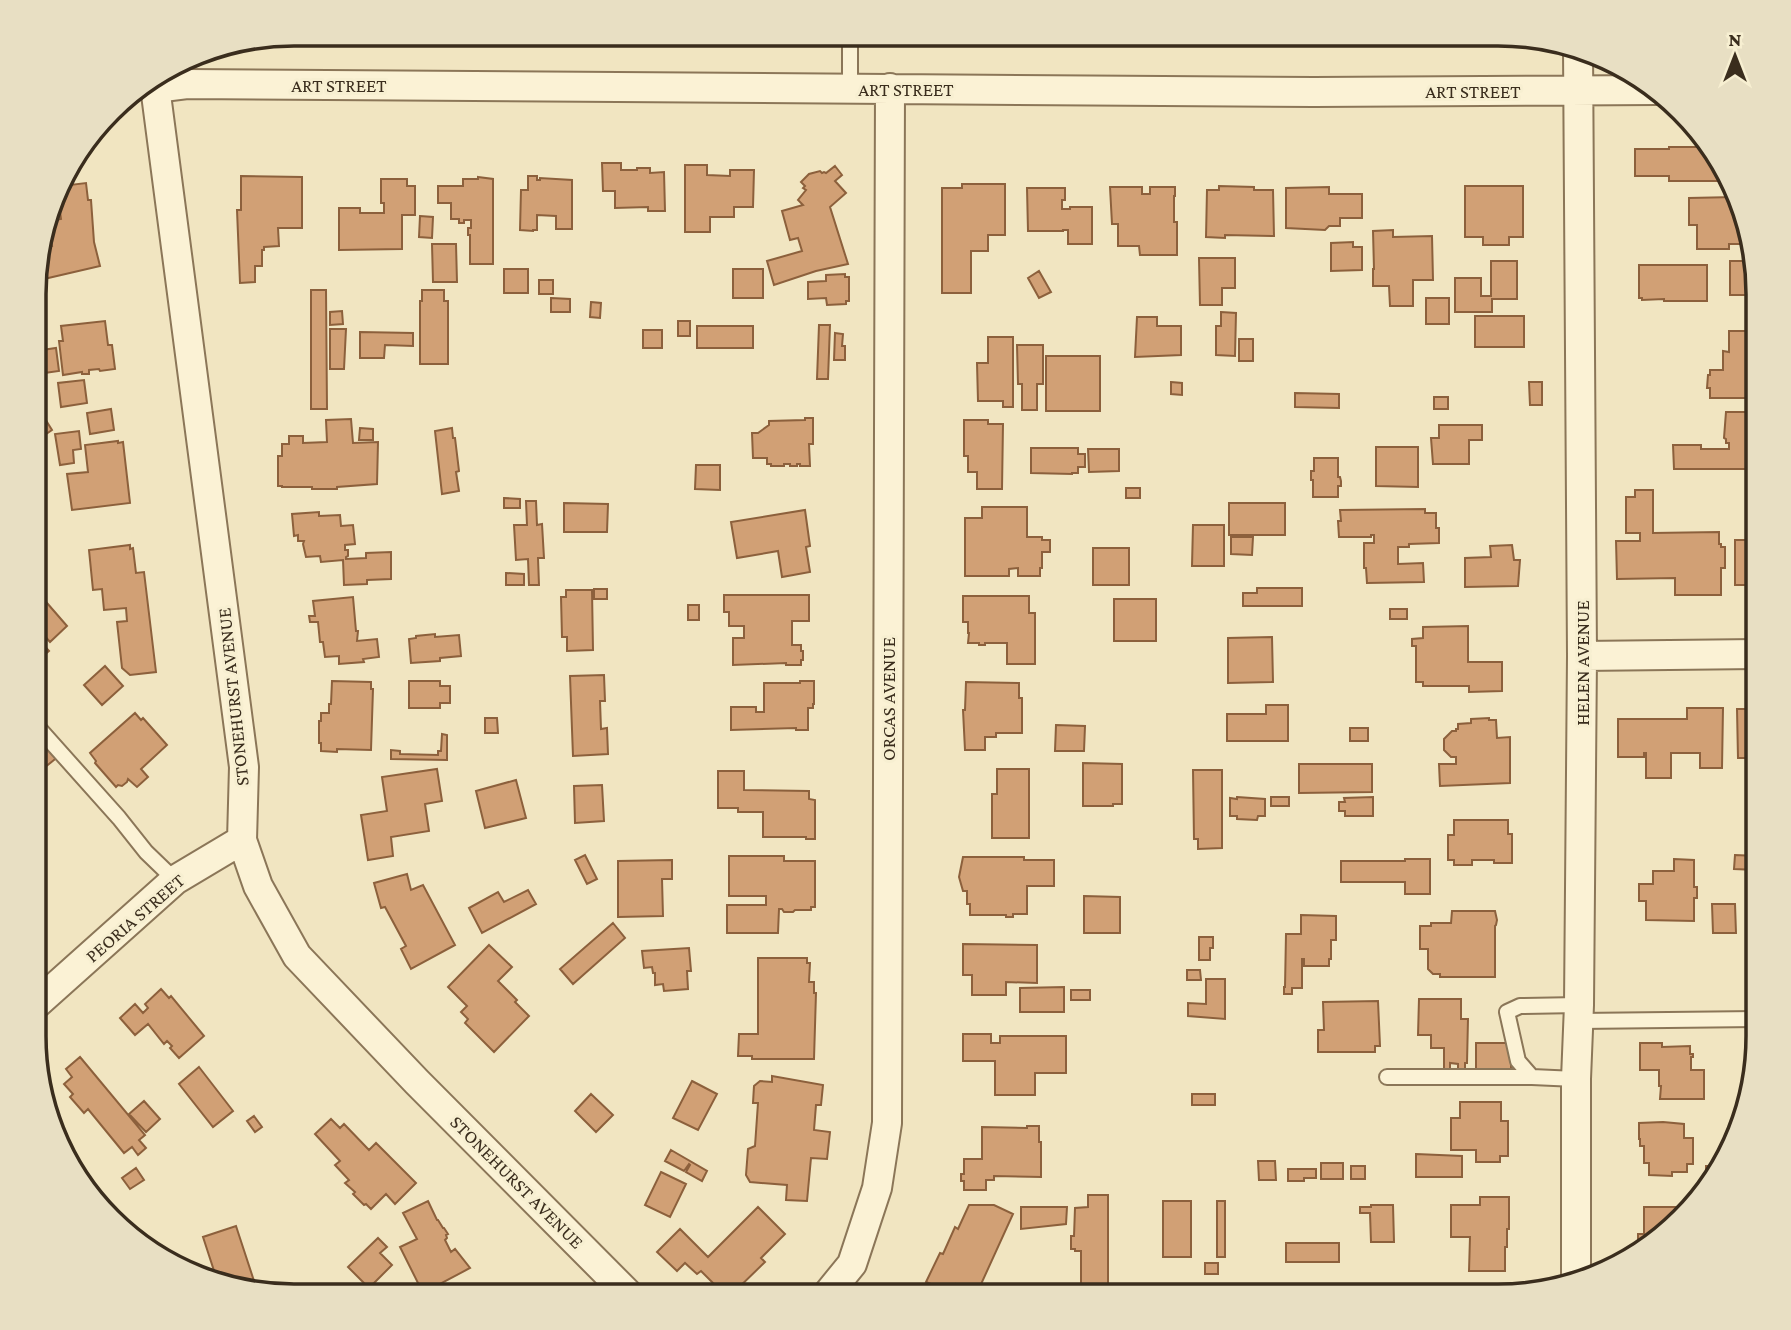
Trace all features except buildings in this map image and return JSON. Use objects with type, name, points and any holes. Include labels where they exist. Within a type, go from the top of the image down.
[{"type":"street","name":"HELEN AVENUE","points":[[1576,1271],[1582,656],[1578,59]]},
{"type":"street","name":"ART STREET","points":[[161,84],[1314,92],[1639,90]]},
{"type":"street","name":"STONEHURST AVENUE","points":[[155,87],[244,767],[242,840],[258,886],[297,956],[417,1082],[618,1284]]},
{"type":"street","name":"ORCAS AVENUE","points":[[836,1284],[852,1265],[877,1188],[887,1123],[890,89]]},
{"type":"street","points":[[1582,656],[1746,654]]},
{"type":"street","name":"PEORIA STREET","points":[[46,995],[174,880],[242,840]]},
{"type":"lane","points":[[850,46],[850,89]]},
{"type":"lane","points":[[46,737],[146,852],[174,880]]},
{"type":"lane","points":[[1532,1077],[1518,1061],[1507,1012],[1520,1006],[1579,1013],[1745,1019]]},
{"type":"lane","points":[[1387,1077],[1576,1079]]}]
